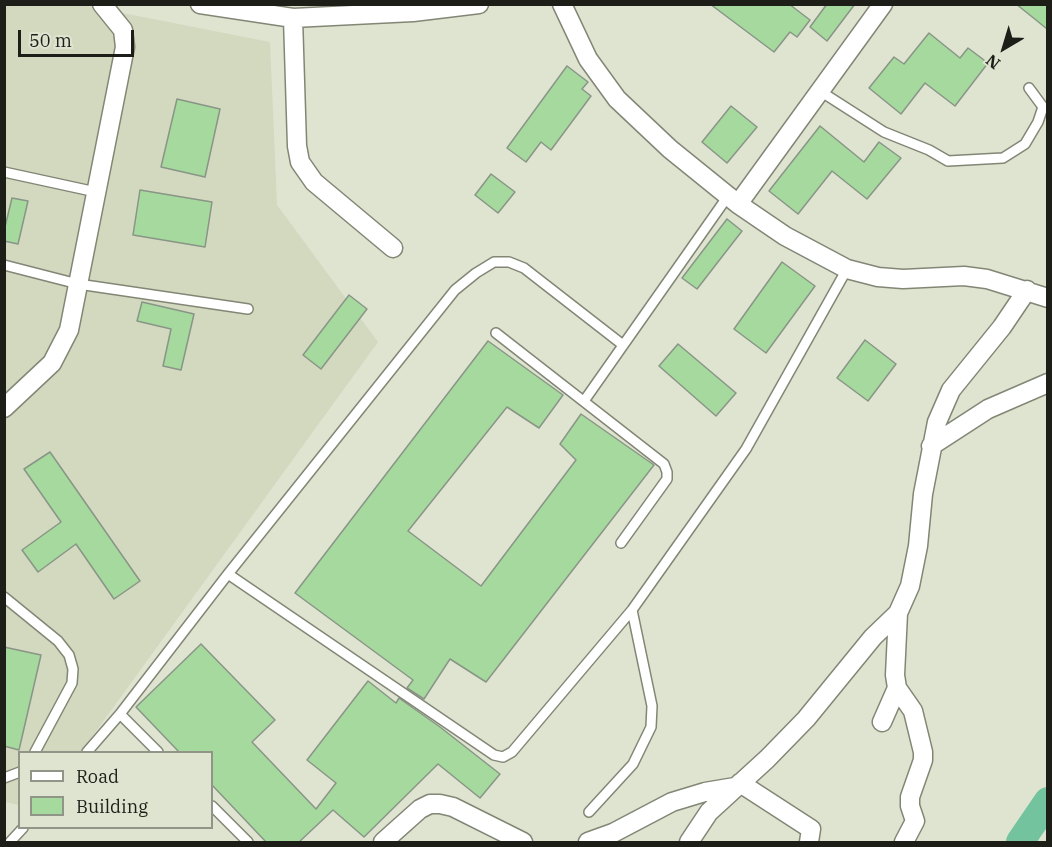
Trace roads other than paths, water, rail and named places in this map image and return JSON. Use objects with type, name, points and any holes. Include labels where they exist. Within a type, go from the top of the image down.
[{"type":"street","points":[[4,408],[52,363],[69,330],[125,47],[123,30],[102,4]]},
{"type":"street","points":[[200,4],[293,18],[413,12],[479,4]]},
{"type":"street","points":[[562,4],[588,59],[617,99],[670,149],[733,200],[784,236],[847,269],[878,277],[903,279],[964,276],[987,279],[1047,298]]},
{"type":"street","points":[[733,200],[820,91],[883,4]]},
{"type":"street","points":[[293,18],[297,146],[300,162],[314,182],[393,248]]},
{"type":"street","points":[[689,843],[709,812],[767,759],[806,719],[873,637],[898,612],[910,586],[918,546],[923,494],[938,422],[951,390],[992,340],[1027,290]]},
{"type":"street","points":[[932,446],[988,409],[1047,383]]},
{"type":"street","points":[[898,612],[895,675],[897,688],[913,711],[923,752],[923,760],[910,797],[910,806],[915,821],[904,843]]},
{"type":"street","points":[[882,722],[897,688]]},
{"type":"street","points":[[588,843],[613,833],[672,802],[737,785],[811,828],[809,843]]},
{"type":"street","points":[[383,843],[420,809],[430,804],[440,804],[453,807],[523,843]]},
{"type":"lane","points":[[820,91],[884,132],[929,150],[948,161],[1003,158],[1025,144],[1038,122],[1043,107],[1029,88]]},
{"type":"lane","points":[[4,172],[96,192]]},
{"type":"lane","points":[[584,400],[733,200]]},
{"type":"lane","points":[[89,751],[455,290],[476,273],[494,262],[509,262],[524,268],[623,345]]},
{"type":"lane","points":[[4,266],[78,284],[248,309]]},
{"type":"lane","points":[[228,574],[494,755],[503,757],[512,752],[632,610],[746,449],[847,269]]},
{"type":"lane","points":[[496,333],[664,464],[667,479],[621,543]]},
{"type":"lane","points":[[4,597],[58,641],[69,655],[73,669],[72,683],[36,751]]},
{"type":"lane","points":[[590,812],[633,764],[651,727],[652,706],[632,610]]},
{"type":"lane","points":[[120,714],[157,751]]},
{"type":"lane","points":[[213,807],[248,843]]},
{"type":"lane","points":[[10,843],[22,829]]},
{"type":"waterway","points":[[1020,842],[1048,801]]}]
